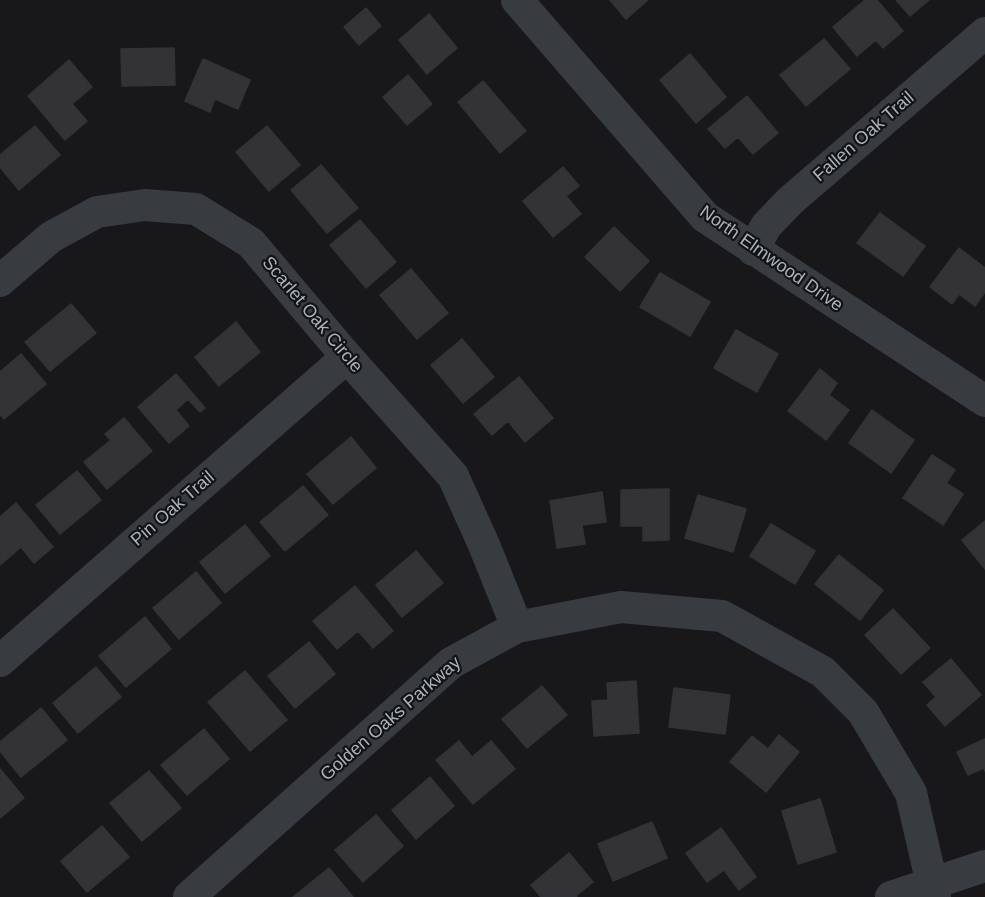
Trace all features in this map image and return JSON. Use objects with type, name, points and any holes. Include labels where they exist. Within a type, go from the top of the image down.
[{"type":"street","name":"North Elmwood Drive","points":[[517,0],[705,217],[985,401]]},
{"type":"street","name":"Fallen Oak Trail","points":[[753,250],[766,226],[790,201],[985,33]]},
{"type":"street","name":"Scarlet Oak Circle","points":[[0,281],[51,237],[97,212],[145,205],[196,209],[251,243],[347,357],[453,476],[484,544],[517,627]]},
{"type":"street","name":"Pin Oak Trail","points":[[0,661],[347,357]]},
{"type":"street","name":"Golden Oaks Parkway","points":[[205,892],[451,663],[517,627],[621,607],[722,616],[823,672],[864,712],[911,793],[933,891]]},
{"type":"street","points":[[891,897],[933,891],[985,866]]},
{"type":"building","points":[[610,0],[648,0],[626,19]]},
{"type":"building","points":[[865,0],[877,0],[903,31],[883,48],[876,40],[857,56],[833,27]]},
{"type":"building","points":[[896,0],[929,0],[910,16]]},
{"type":"building","points":[[366,8],[381,26],[359,45],[344,27]]},
{"type":"building","points":[[429,14],[457,48],[427,74],[399,40]]},
{"type":"building","points":[[824,39],[850,69],[806,106],[780,75]]},
{"type":"building","points":[[174,48],[175,85],[122,86],[121,49]]},
{"type":"building","points":[[690,54],[726,97],[696,123],[660,80]]},
{"type":"building","points":[[203,59],[250,80],[238,109],[215,99],[210,112],[185,101]]},
{"type":"building","points":[[69,60],[92,87],[72,104],[87,121],[65,140],[28,96]]},
{"type":"building","points":[[408,75],[432,104],[407,125],[383,97]]},
{"type":"building","points":[[483,81],[526,131],[500,153],[458,102]]},
{"type":"building","points":[[747,96],[778,133],[753,154],[738,137],[725,148],[708,129]]},
{"type":"building","points":[[35,126],[60,155],[19,190],[0,167],[0,155]]},
{"type":"building","points":[[267,126],[300,165],[269,191],[236,152]]},
{"type":"building","points":[[321,165],[358,208],[327,233],[291,190]]},
{"type":"building","points":[[563,167],[579,186],[566,196],[581,214],[553,237],[523,201]]},
{"type":"building","points":[[880,213],[925,246],[903,276],[857,243]]},
{"type":"building","points":[[360,220],[396,262],[366,288],[330,245]]},
{"type":"building","points":[[614,227],[649,261],[620,291],[585,257]]},
{"type":"building","points":[[959,248],[985,268],[985,292],[975,306],[959,294],[952,304],[930,287]]},
{"type":"building","points":[[411,269],[448,313],[417,339],[380,295]]},
{"type":"building","points":[[660,273],[710,302],[690,336],[640,307]]},
{"type":"building","points":[[71,304],[96,333],[50,371],[25,342]]},
{"type":"building","points":[[236,322],[260,352],[219,386],[195,357]]},
{"type":"building","points":[[736,330],[778,354],[757,392],[714,368]]},
{"type":"building","points":[[462,339],[494,377],[463,403],[431,365]]},
{"type":"building","points":[[21,354],[46,384],[4,419],[0,414],[0,372]]},
{"type":"building","points":[[820,369],[837,383],[829,395],[849,410],[826,440],[788,411]]},
{"type":"building","points":[[176,374],[205,408],[200,412],[188,399],[176,410],[189,426],[169,443],[138,407]]},
{"type":"building","points":[[519,377],[553,418],[525,442],[508,421],[492,435],[474,414]]},
{"type":"building","points":[[872,410],[914,440],[891,473],[849,443]]},
{"type":"building","points":[[124,418],[152,451],[107,489],[84,462],[111,440],[105,434]]},
{"type":"building","points":[[351,437],[376,468],[333,504],[307,474]]},
{"type":"building","points":[[932,455],[955,470],[946,483],[963,494],[943,525],[903,498]]},
{"type":"building","points":[[77,471],[101,500],[60,534],[36,505]]},
{"type":"building","points":[[303,486],[328,515],[285,551],[260,522]]},
{"type":"building","points":[[669,489],[669,540],[643,541],[643,526],[621,526],[621,490]]},
{"type":"building","points":[[602,492],[606,522],[582,525],[585,544],[557,548],[550,501]]},
{"type":"building","points":[[698,495],[746,509],[733,552],[685,538]]},
{"type":"building","points":[[16,503],[53,547],[34,563],[21,547],[0,565],[0,517]]},
{"type":"building","points":[[985,521],[985,569],[962,540]]},
{"type":"building","points":[[771,524],[815,551],[795,584],[750,556]]},
{"type":"building","points":[[245,525],[270,556],[225,593],[200,562]]},
{"type":"building","points":[[416,551],[443,583],[402,617],[376,585]]},
{"type":"building","points":[[839,555],[883,590],[860,620],[815,584]]},
{"type":"building","points":[[196,572],[221,603],[179,639],[153,608]]},
{"type":"building","points":[[355,586],[393,631],[373,648],[358,631],[337,649],[313,621]]},
{"type":"building","points":[[893,609],[930,648],[901,674],[865,635]]},
{"type":"building","points":[[145,617],[171,649],[126,687],[99,656]]},
{"type":"building","points":[[309,642],[335,674],[295,708],[268,676]]},
{"type":"building","points":[[951,659],[981,695],[945,726],[927,705],[936,697],[923,682]]},
{"type":"building","points":[[96,667],[121,697],[78,733],[53,703]]},
{"type":"building","points":[[245,671],[287,720],[250,751],[208,702]]},
{"type":"building","points":[[636,681],[639,733],[594,736],[592,701],[608,700],[607,683]]},
{"type":"building","points":[[542,686],[567,715],[527,748],[502,719]]},
{"type":"building","points":[[674,688],[730,695],[725,734],[669,727]]},
{"type":"building","points":[[41,708],[67,740],[21,777],[0,751],[0,742]]},
{"type":"building","points":[[204,729],[229,759],[187,795],[161,765]]},
{"type":"building","points":[[779,735],[799,752],[766,792],[730,762],[752,736],[768,749]]},
{"type":"building","points":[[985,739],[985,771],[984,768],[968,775],[957,752]]},
{"type":"building","points":[[459,741],[472,757],[491,741],[515,769],[473,804],[436,760]]},
{"type":"building","points":[[0,769],[24,798],[0,818]]},
{"type":"building","points":[[149,771],[181,808],[142,841],[110,803]]},
{"type":"building","points":[[430,777],[454,806],[416,839],[392,810]]},
{"type":"building","points":[[820,799],[836,852],[798,864],[782,811]]},
{"type":"building","points":[[376,815],[403,846],[363,882],[335,850]]},
{"type":"building","points":[[652,822],[667,858],[613,881],[598,844]]},
{"type":"building","points":[[102,826],[129,857],[87,892],[61,861]]},
{"type":"building","points":[[721,828],[756,877],[739,890],[724,870],[707,882],[686,853]]},
{"type":"building","points":[[569,853],[593,882],[577,897],[541,897],[531,885]]},
{"type":"building","points":[[329,868],[353,897],[293,897]]}]
